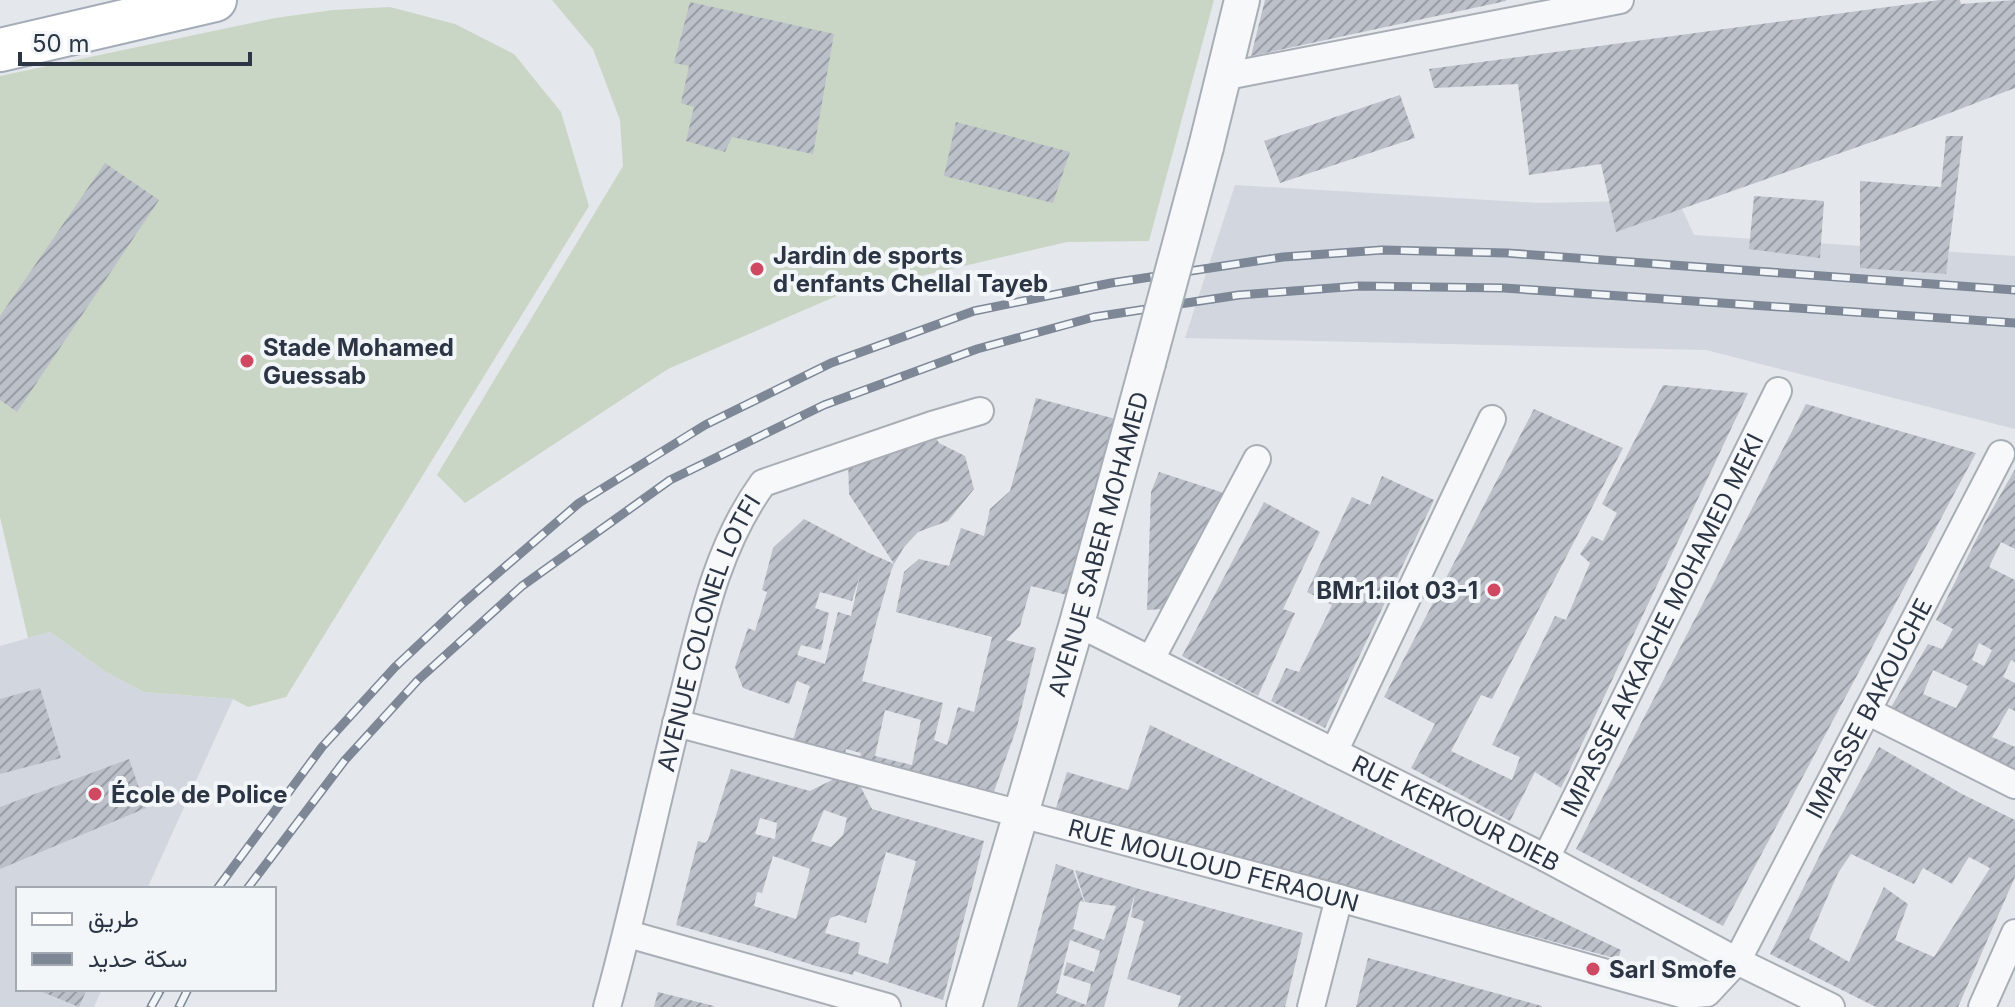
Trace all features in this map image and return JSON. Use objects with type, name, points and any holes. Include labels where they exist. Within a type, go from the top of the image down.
[{"type":"main road","points":[[0,50],[147,8],[215,0]]},
{"type":"street","name":"AVENUE SABER MOHAMED","points":[[964,1007],[1077,623],[1206,147],[1242,0]]},
{"type":"street","points":[[1222,77],[1586,4],[1620,0]]},
{"type":"street","name":"IMPASSE AKKACHE MOHAMED MEKI","points":[[1546,858],[1778,391]]},
{"type":"street","name":"AVENUE COLONEL LOTFI","points":[[607,1007],[628,934],[708,596],[747,505],[763,483],[980,411]]},
{"type":"street","points":[[1334,752],[1492,419]]},
{"type":"street","name":"IMPASSE BAKOUCHE","points":[[1737,961],[2001,454]]},
{"type":"street","points":[[1151,659],[1257,459]]},
{"type":"street","name":"RUE KERKOUR DIEB","points":[[1077,623],[1546,858],[1737,961],[1831,1007]]},
{"type":"street","points":[[1867,711],[2015,785]]},
{"type":"street","name":"RUE MOULOUD FERAOUN","points":[[676,723],[1339,898],[1683,1001],[1707,993],[1737,961]]},
{"type":"street","points":[[1311,1007],[1339,898]]},
{"type":"street","points":[[1982,1007],[2015,933]]},
{"type":"street","points":[[628,934],[887,1007]]},
{"type":"shaded area","points":[[1235,185],[1539,203],[1678,200],[1694,235],[2015,256],[2015,429],[1706,350],[1185,338]]},
{"type":"shaded area","name":"École de Police","points":[[50,632],[106,672],[144,692],[233,699],[148,887],[16,887],[16,991],[101,991],[94,1007],[0,1007],[0,646]]},
{"type":"green space","name":"Jardin de sports d'enfants Chellal Tayeb","points":[[552,0],[1214,0],[1149,241],[1067,242],[839,295],[668,369],[465,503],[437,475],[623,166],[620,120],[593,49]]},
{"type":"green space","name":"Stade Mohamed Guessab","points":[[390,7],[455,24],[514,54],[561,112],[589,206],[286,697],[248,707],[233,699],[144,692],[106,672],[50,632],[28,638],[0,517],[0,76],[275,18],[333,10]]},
{"type":"building","points":[[1265,0],[1506,0],[1506,1],[1251,56]]},
{"type":"building","points":[[1940,0],[1960,0],[1961,4],[2015,0],[2015,88],[1616,232],[1601,164],[1529,175],[1518,84],[1434,88],[1429,69]]},
{"type":"building","points":[[690,2],[834,34],[813,154],[732,137],[725,152],[686,141],[694,107],[681,103],[689,66],[674,63]]},
{"type":"building","points":[[1400,95],[1415,138],[1280,183],[1264,141]]},
{"type":"building","points":[[956,122],[1070,152],[1053,203],[944,176]]},
{"type":"building","points":[[1946,136],[1963,136],[1946,274],[1860,268],[1860,181],[1941,187]]},
{"type":"building","points":[[105,163],[159,200],[17,412],[0,400],[0,316]]},
{"type":"building","points":[[1754,196],[1824,201],[1820,258],[1749,249]]},
{"type":"building","name":"BMr1.ilot 03-1","points":[[1663,385],[1748,393],[1561,788],[1535,772],[1510,821],[1411,768],[1435,724],[1384,697],[1534,409],[1623,448],[1492,699],[1481,695],[1451,751],[1512,780],[1520,757],[1492,745],[1555,616],[1566,620],[1590,563],[1580,554],[1592,536],[1603,541],[1617,513],[1602,504]]},
{"type":"building","points":[[1036,398],[1131,423],[1083,599],[1031,586],[1020,626],[1006,640],[1036,648],[1017,727],[991,800],[857,767],[861,753],[846,749],[844,759],[791,746],[810,686],[797,681],[789,704],[743,688],[735,667],[748,628],[755,631],[767,592],[762,590],[773,548],[804,519],[894,564],[862,681],[943,703],[934,740],[947,745],[958,707],[974,712],[992,637],[896,612],[904,572],[919,559],[949,566],[961,528],[984,536],[990,509],[1010,491]],"holes":[[[860,575],[851,616],[838,612],[825,664],[797,655],[801,645],[821,650],[829,613],[815,608],[820,592],[852,601]],[[885,710],[921,720],[912,765],[875,756]]]},
{"type":"building","points":[[1806,404],[1976,453],[1723,926],[1576,849]]},
{"type":"building","points":[[931,430],[939,443],[965,456],[974,489],[948,521],[918,532],[894,564],[849,494],[848,455]]},
{"type":"building","points":[[2015,469],[2015,549],[2001,542],[1989,567],[2015,580],[2015,662],[2011,660],[2003,677],[2015,683],[2015,711],[2009,708],[1992,737],[2015,747],[2015,774],[1890,709],[1928,644],[1942,649],[1953,629],[1936,620]],"holes":[[[1979,643],[1992,650],[1984,666],[1972,660]],[[1933,670],[1968,686],[1956,708],[1923,694]]]},
{"type":"building","points":[[1159,472],[1224,493],[1163,609],[1147,610],[1151,492]]},
{"type":"building","points":[[1382,476],[1434,500],[1325,728],[1271,701],[1286,668],[1299,672],[1332,605],[1307,592],[1352,497],[1370,505]]},
{"type":"building","points":[[1264,502],[1320,532],[1283,609],[1295,613],[1258,696],[1182,656]]},
{"type":"building","points":[[40,688],[61,758],[0,774],[0,699]]},
{"type":"building","points":[[1150,725],[1621,950],[1618,959],[1056,808],[1067,772],[1128,790]]},
{"type":"building","points":[[1879,747],[2015,820],[2015,877],[1958,1007],[1876,1007],[1770,954]],"holes":[[[1851,854],[1914,884],[1923,868],[1952,884],[1969,857],[1990,868],[1934,957],[1895,940],[1908,904],[1884,887],[1849,962],[1809,939],[1838,873]]]},
{"type":"building","points":[[129,759],[146,808],[0,869],[0,807]]},
{"type":"building","points":[[731,769],[810,791],[852,770],[872,809],[984,841],[943,1000],[854,971],[853,975],[816,966],[676,925],[698,841],[705,843]],"holes":[[[824,810],[847,818],[843,835],[831,847],[811,841]],[[760,818],[777,823],[775,839],[755,834]],[[886,852],[916,861],[888,964],[858,954],[860,943],[825,933],[830,918],[839,915],[866,923]],[[773,856],[810,869],[796,919],[754,906],[757,892],[762,893]]]},
{"type":"building","points":[[1056,864],[1073,870],[1084,902],[1080,901],[1073,929],[1104,940],[1116,906],[1085,902],[1075,870],[1303,933],[1285,1007],[1178,1007],[1181,996],[1127,979],[1144,921],[1131,917],[1135,893],[1104,1007],[1017,1007]],"holes":[[[1070,940],[1100,951],[1094,972],[1067,962],[1063,975],[1091,984],[1086,1005],[1056,993]]]},
{"type":"building","points":[[1368,958],[1542,1006],[1542,1007],[1356,1007]]},
{"type":"building","points":[[40,991],[86,991],[79,1007]]},
{"type":"building","points":[[658,992],[714,1006],[714,1007],[654,1007]]},
{"type":"railway","points":[[218,887],[322,747],[395,667],[462,604],[579,503],[705,425],[831,363],[974,311],[1111,283],[1283,257],[1382,250],[1507,253],[2015,290]]},
{"type":"railway","points":[[249,887],[345,760],[418,680],[522,586],[670,480],[824,405],[977,349],[1094,317],[1239,295],[1359,286],[1504,288],[2015,323]]},
{"type":"railway","points":[[151,1007],[160,991]]},
{"type":"railway","points":[[179,1007],[187,991]]},
{"type":"place","name":"Jardin de sports d'enfants Chellal Tayeb","points":[[757,269]]},
{"type":"place","name":"Stade Mohamed Guessab","points":[[247,361]]},
{"type":"place","name":"BMr1.ilot 03-1","points":[[1494,590]]},
{"type":"place","name":"École de Police","points":[[95,794]]},
{"type":"place","name":"Sarl Smofe","points":[[1593,969]]}]
